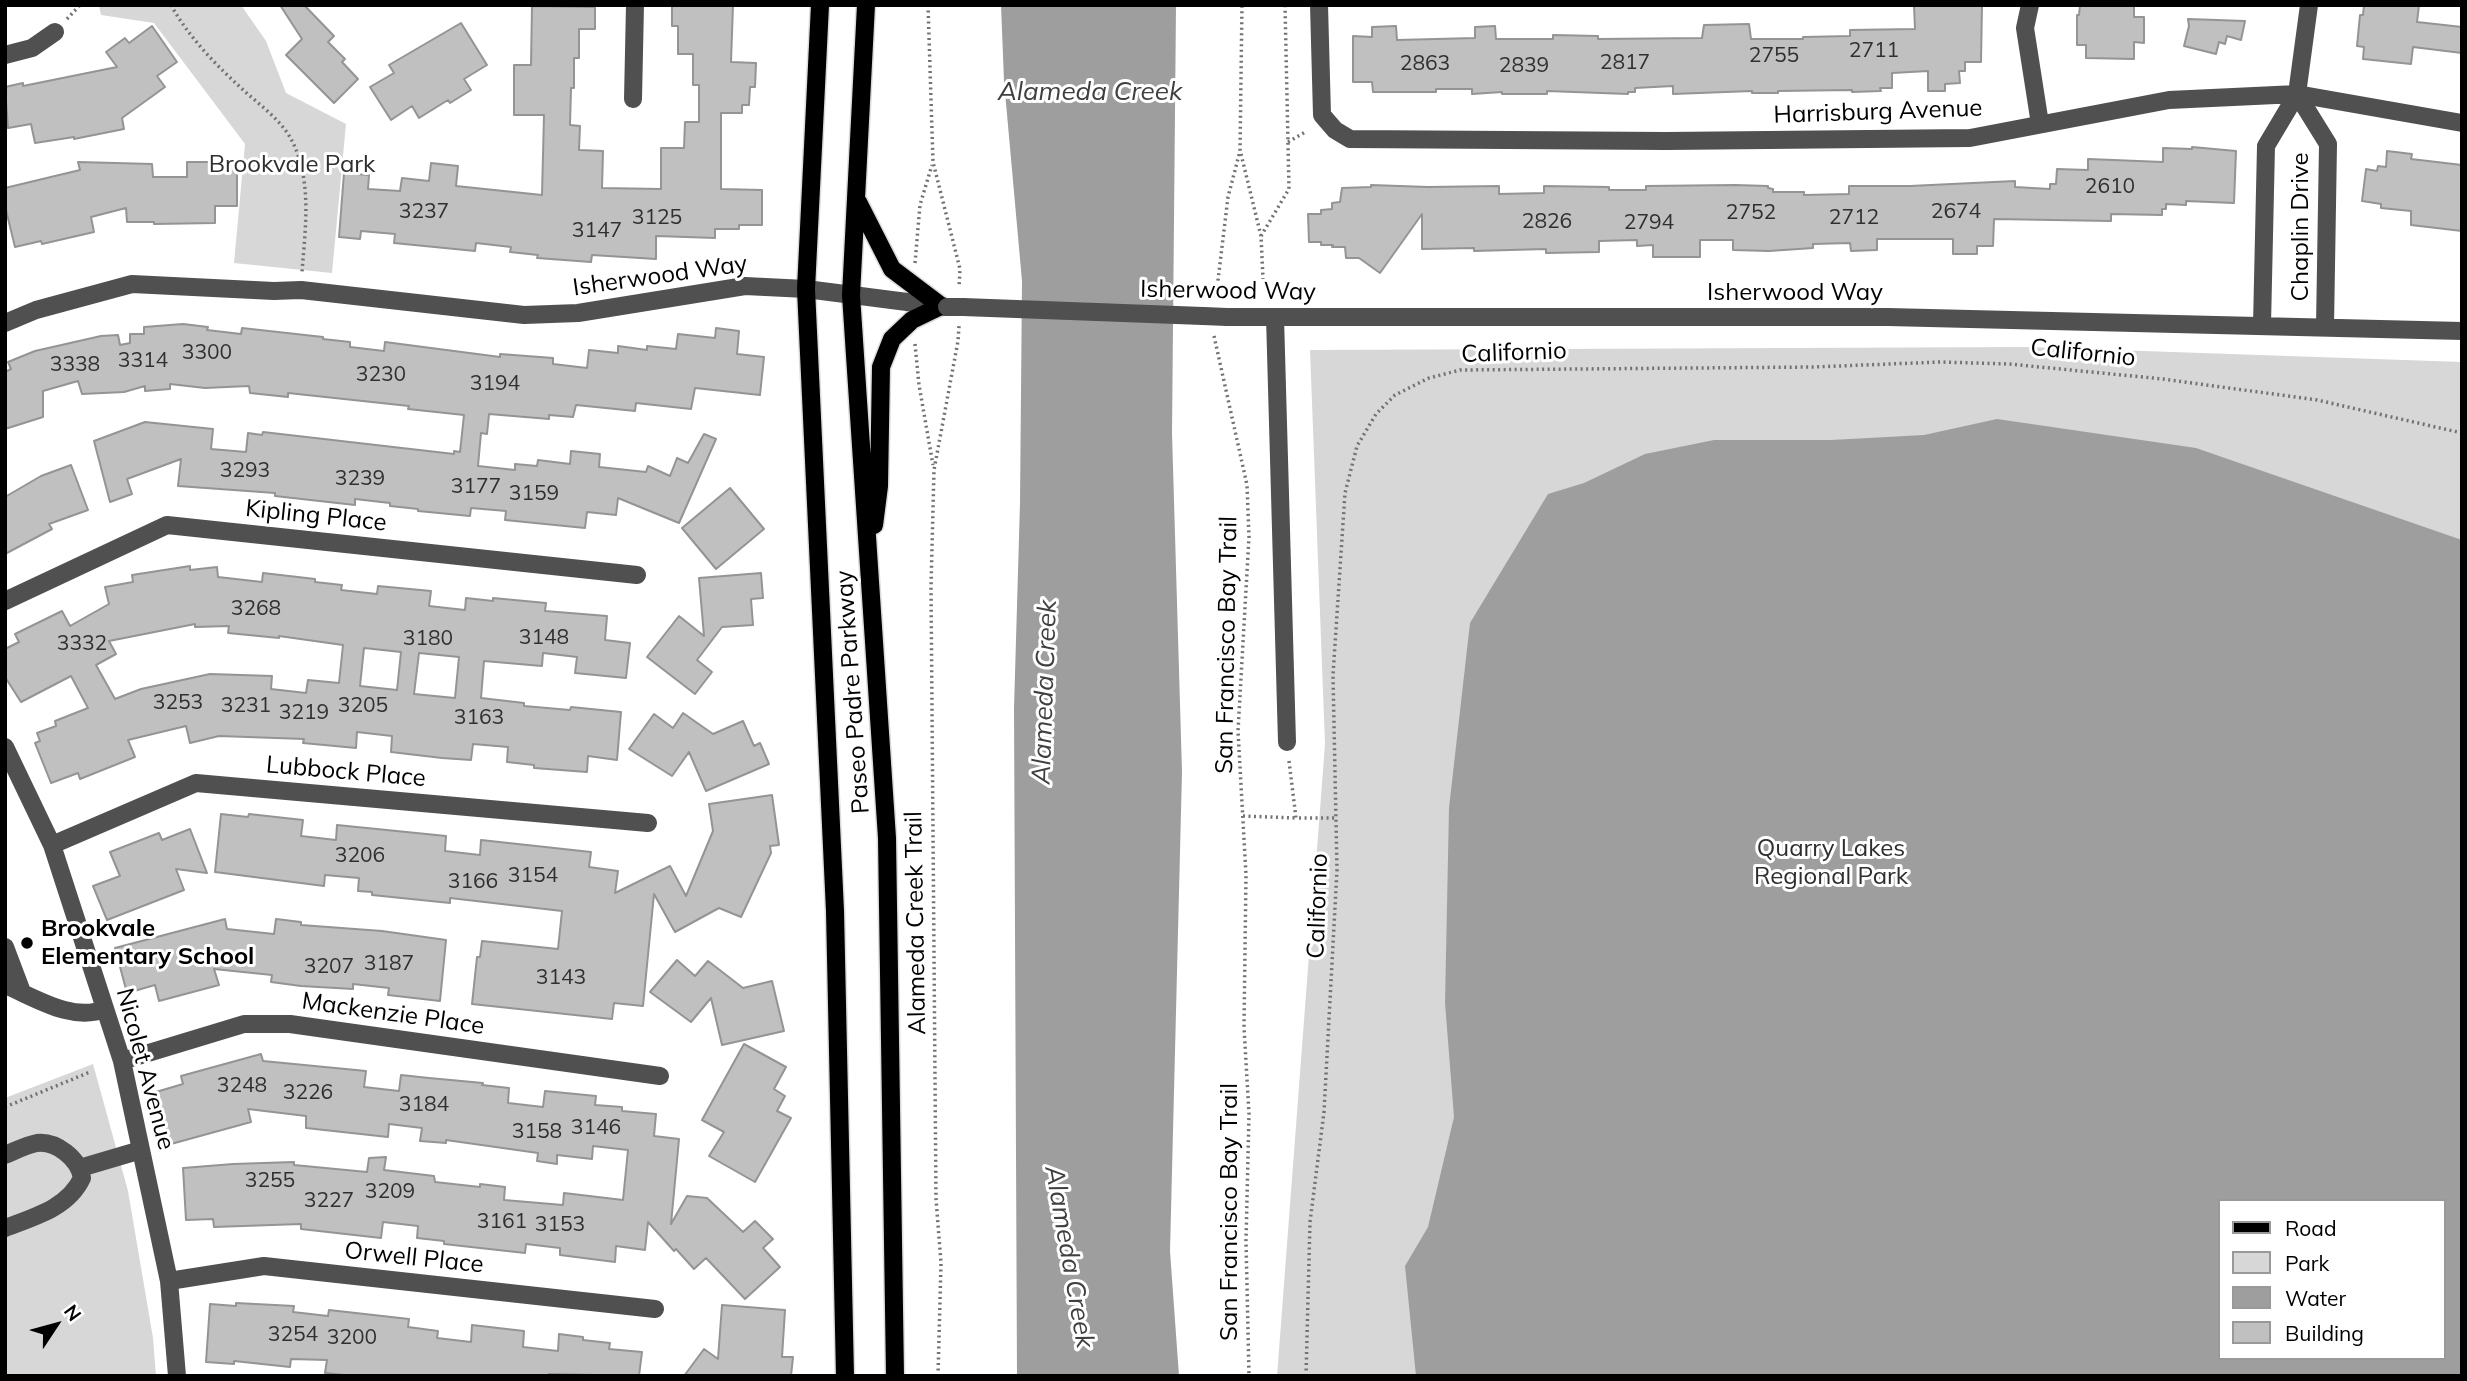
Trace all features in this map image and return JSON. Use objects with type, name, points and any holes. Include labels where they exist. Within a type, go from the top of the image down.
[{"type":"main road","name":"Paseo Padre Parkway","points":[[820,5],[806,289],[835,911],[845,1376]]},
{"type":"main road","name":"Paseo Padre Parkway","points":[[866,5],[852,295],[887,838],[895,1376]]},
{"type":"main road","points":[[856,199],[892,269],[944,306]]},
{"type":"main road","points":[[869,562],[879,486],[881,367],[892,339],[912,320],[944,306]]},
{"type":"street","points":[[633,99],[635,5]]},
{"type":"street","name":"Harrisburg Avenue","points":[[1319,5],[1322,115],[1335,130],[1350,139],[1666,141],[1970,138],[2169,100],[2297,94],[2462,123]]},
{"type":"street","points":[[2030,5],[2025,28],[2040,124]]},
{"type":"street","name":"Chaplin Drive","points":[[2262,325],[2266,146],[2297,94],[2309,5]]},
{"type":"street","points":[[5,55],[32,48],[55,32]]},
{"type":"street","name":"Chaplin Drive","points":[[2297,94],[2328,144],[2325,327]]},
{"type":"street","name":"Isherwood Way","points":[[5,323],[36,310],[132,284],[211,289],[301,290],[524,314],[578,313],[745,286],[806,289],[944,306],[1275,317],[1888,317],[2462,331]]},
{"type":"street","points":[[1275,317],[1287,741]]},
{"type":"street","name":"Kipling Place","points":[[5,601],[167,525],[637,575]]},
{"type":"street","name":"Nicolet Avenue","points":[[5,747],[52,845],[122,1061],[169,1281],[177,1376]]},
{"type":"street","name":"Lubbock Place","points":[[52,845],[196,783],[648,823]]},
{"type":"street","points":[[5,947],[13,988],[72,1013],[105,1009]]},
{"type":"street","name":"Mackenzie Place","points":[[122,1061],[244,1024],[290,1024],[660,1076]]},
{"type":"street","points":[[5,1155],[37,1143],[45,1144],[65,1152],[80,1168],[82,1178],[62,1203],[5,1228]]},
{"type":"street","points":[[80,1168],[141,1150]]},
{"type":"street","name":"Orwell Place","points":[[169,1281],[264,1266],[655,1309]]},
{"type":"path","points":[[171,5],[204,51],[277,119],[294,145],[306,194],[301,290]]},
{"type":"path","points":[[913,286],[920,205],[933,162],[928,5]]},
{"type":"path","points":[[1215,313],[1216,281],[1228,197],[1240,151],[1242,5]]},
{"type":"path","points":[[1261,236],[1289,189],[1285,5]]},
{"type":"path","points":[[1288,142],[1307,131]]},
{"type":"path","points":[[1240,151],[1261,236],[1263,279]]},
{"type":"path","name":"Alameda Creek Trail","points":[[912,320],[919,385],[934,470],[930,587],[936,1199],[941,1263],[938,1376]]},
{"type":"path","name":"San Francisco Bay Trail","points":[[1214,334],[1247,485],[1249,537],[1238,732],[1246,875],[1244,1027],[1250,1114],[1246,1241],[1249,1376]]},
{"type":"path","name":"Californio","points":[[1306,1376],[1310,1222],[1326,1086],[1335,932],[1338,818],[1333,675],[1345,493],[1357,446],[1376,414],[1395,395],[1429,378],[1460,370],[1813,367],[1941,362],[2009,364],[2163,379],[2317,400],[2462,433]]},
{"type":"path","points":[[1287,741],[1296,818]]},
{"type":"path","points":[[1243,816],[1338,818]]},
{"type":"path","points":[[5,1107],[90,1072]]},
{"type":"green space","name":"Brookvale Park","points":[[99,5],[241,5],[266,41],[286,93],[346,124],[332,273],[234,263],[245,144],[154,23],[101,15]]},
{"type":"green space","name":"Quarry Lakes Regional Park","points":[[2028,347],[2462,362],[2462,1376],[1277,1376],[1325,744],[1310,350]]},
{"type":"green space","points":[[93,1064],[128,1191],[153,1338],[156,1376],[5,1376],[5,1098]]},
{"type":"water","name":"Alameda Creek","points":[[1001,5],[1176,5],[1172,433],[1182,772],[1170,1251],[1179,1376],[1017,1376],[1014,708],[1020,503],[1022,281],[1004,81]]},
{"type":"water","name":"Quarry Lakes Regional Park","points":[[1997,419],[2196,448],[2462,540],[2462,1376],[1416,1376],[1405,1266],[1428,1227],[1454,1117],[1445,1003],[1449,808],[1470,623],[1548,494],[1584,483],[1645,454],[1714,440],[1831,440],[1924,435]]},
{"type":"building","points":[[280,5],[304,5],[334,36],[328,42],[345,59],[342,62],[358,79],[334,103],[286,55],[302,39]]},
{"type":"building","points":[[672,5],[733,5],[731,62],[756,63],[755,87],[750,87],[749,105],[742,105],[742,113],[721,113],[721,189],[762,190],[762,225],[715,229],[715,238],[656,236],[656,259],[592,255],[591,262],[537,258],[538,255],[510,252],[511,247],[476,243],[475,251],[394,243],[395,234],[361,231],[360,239],[339,237],[344,173],[369,175],[368,189],[400,191],[402,178],[429,181],[431,163],[458,166],[456,186],[542,195],[544,115],[514,115],[514,65],[531,65],[532,6],[595,7],[595,29],[579,29],[579,58],[574,58],[570,125],[580,126],[579,150],[603,151],[602,188],[661,189],[661,148],[684,148],[685,122],[699,122],[699,85],[693,85],[693,54],[678,54],[678,26],[672,26]]},
{"type":"building","points":[[1914,5],[1982,5],[1981,62],[1965,62],[1965,71],[1959,71],[1960,83],[1945,84],[1945,91],[1928,91],[1928,71],[1892,73],[1892,88],[1852,92],[1752,91],[1673,94],[1673,86],[1635,88],[1635,92],[1628,94],[1547,91],[1547,94],[1472,94],[1472,89],[1373,92],[1372,82],[1353,82],[1353,36],[1372,37],[1372,27],[1396,26],[1397,40],[1475,38],[1475,27],[1495,26],[1496,39],[1553,39],[1553,35],[1598,36],[1598,39],[1702,38],[1704,25],[1749,24],[1751,39],[1803,39],[1850,36],[1850,30],[1915,29]]},
{"type":"building","points":[[2080,5],[2134,5],[2134,17],[2144,17],[2144,43],[2134,42],[2134,59],[2086,58],[2086,45],[2077,45],[2077,15]]},
{"type":"building","points":[[2364,5],[2419,5],[2417,22],[2462,27],[2462,53],[2413,47],[2411,64],[2363,59],[2364,47],[2357,46],[2360,15],[2363,15]]},
{"type":"building","points":[[2188,19],[2245,21],[2241,40],[2227,36],[2225,44],[2219,42],[2216,54],[2184,46]]},
{"type":"building","points":[[461,23],[487,65],[464,79],[471,90],[419,118],[412,106],[391,120],[370,87],[394,73],[389,65]]},
{"type":"building","points":[[152,26],[177,62],[157,76],[165,87],[122,118],[124,129],[74,139],[35,143],[31,124],[8,128],[5,87],[23,83],[23,86],[117,67],[106,52],[125,38],[129,43]]},
{"type":"building","points":[[2192,147],[2236,151],[2234,203],[2186,201],[2186,205],[2166,204],[2162,215],[2111,214],[2111,221],[1994,219],[1993,246],[1977,246],[1977,254],[1953,254],[1953,239],[1877,239],[1877,250],[1851,251],[1850,243],[1813,244],[1813,248],[1769,251],[1733,250],[1733,240],[1700,240],[1700,257],[1653,257],[1653,245],[1637,246],[1637,240],[1599,241],[1599,252],[1546,253],[1546,249],[1422,249],[1422,214],[1380,273],[1359,258],[1346,258],[1345,247],[1309,242],[1308,214],[1321,214],[1321,210],[1332,209],[1332,203],[1340,202],[1342,188],[1371,185],[1499,186],[1499,194],[1544,193],[1544,186],[1646,190],[1646,186],[1735,185],[1768,186],[1773,192],[1804,192],[1804,195],[1849,194],[1849,186],[2015,181],[2015,187],[2050,189],[2050,184],[2056,184],[2057,169],[2088,170],[2088,159],[2163,162],[2163,148]]},
{"type":"building","points":[[2387,151],[2412,154],[2411,159],[2462,165],[2462,231],[2411,225],[2411,211],[2381,208],[2381,204],[2362,201],[2366,169],[2377,171],[2378,166],[2386,167]]},
{"type":"building","points":[[78,162],[152,164],[153,177],[187,177],[187,162],[237,162],[237,206],[215,206],[215,223],[127,222],[126,208],[91,217],[94,232],[15,247],[5,206],[5,188],[80,170]]},
{"type":"building","points":[[183,324],[241,334],[242,328],[323,337],[350,342],[350,347],[384,351],[385,342],[500,357],[500,354],[553,358],[553,364],[587,368],[589,350],[618,353],[618,346],[647,350],[647,346],[676,349],[678,334],[715,338],[716,328],[739,331],[737,354],[764,357],[760,395],[695,388],[691,409],[636,403],[635,411],[576,405],[573,417],[549,415],[549,419],[489,414],[487,434],[481,433],[478,466],[515,470],[515,464],[537,466],[538,460],[570,464],[571,451],[600,454],[599,467],[646,472],[648,466],[670,476],[677,458],[688,463],[704,434],[716,439],[679,523],[618,498],[616,515],[587,512],[585,528],[505,520],[506,511],[471,508],[470,516],[418,511],[390,506],[390,503],[355,499],[355,505],[275,496],[275,493],[178,486],[181,459],[127,479],[132,494],[110,502],[94,441],[145,422],[213,429],[211,449],[246,452],[248,433],[262,435],[263,432],[454,454],[454,451],[460,452],[464,415],[408,409],[409,406],[288,393],[288,397],[250,393],[249,386],[205,388],[170,384],[170,389],[145,391],[145,386],[124,392],[82,394],[78,381],[43,391],[43,417],[5,429],[5,372],[11,369],[8,362],[35,351],[101,336],[118,335],[120,345],[130,343],[130,334],[144,334],[144,327]]},
{"type":"building","points":[[71,465],[88,510],[49,524],[52,529],[5,554],[5,497],[41,476]]},
{"type":"building","points":[[730,488],[764,529],[716,569],[682,528]]},
{"type":"building","points":[[190,566],[190,570],[217,567],[218,577],[262,582],[263,573],[315,579],[315,582],[342,585],[341,590],[377,594],[378,586],[431,591],[429,606],[465,610],[466,598],[493,601],[493,598],[546,603],[545,611],[607,616],[605,640],[630,643],[626,678],[575,673],[577,657],[543,653],[542,666],[484,661],[481,698],[524,703],[524,706],[621,712],[617,760],[588,756],[587,772],[534,768],[534,765],[507,762],[508,747],[473,744],[471,760],[442,758],[391,752],[392,736],[357,732],[356,748],[303,743],[304,739],[219,736],[190,743],[186,726],[128,740],[135,757],[80,779],[78,773],[51,783],[35,743],[40,741],[37,733],[56,726],[55,721],[88,708],[71,676],[21,702],[5,677],[5,649],[19,642],[15,634],[62,611],[70,626],[109,604],[105,587],[133,582],[132,575]],"holes":[[[195,624],[195,627],[229,626],[228,633],[279,636],[343,645],[339,683],[308,680],[306,693],[271,689],[272,676],[210,674],[141,689],[115,699],[96,665],[116,654],[109,641]],[[364,648],[401,652],[397,690],[360,686]],[[419,653],[459,657],[455,698],[414,694]]]},
{"type":"building","points":[[761,573],[763,598],[751,599],[753,625],[722,627],[697,660],[712,672],[695,694],[647,657],[679,616],[704,636],[699,578]]},
{"type":"building","points":[[683,713],[713,734],[743,721],[754,746],[760,743],[769,764],[706,791],[689,752],[672,776],[629,749],[654,714],[673,728]]},
{"type":"building","points":[[772,795],[779,845],[770,846],[771,853],[741,917],[719,908],[675,932],[654,894],[643,1006],[614,1003],[612,1019],[472,1004],[477,957],[480,957],[482,941],[558,949],[562,911],[450,898],[450,903],[372,895],[372,892],[358,891],[359,878],[325,875],[324,886],[215,872],[221,814],[248,817],[249,814],[303,820],[301,836],[336,840],[337,825],[446,836],[445,851],[480,855],[481,840],[591,852],[589,867],[618,871],[615,893],[670,866],[686,896],[713,831],[709,804]]},
{"type":"building","points":[[190,829],[207,873],[176,869],[184,890],[107,920],[93,886],[120,876],[110,852],[159,833],[162,840]]},
{"type":"building","points":[[225,919],[227,929],[274,934],[276,919],[301,922],[301,925],[382,931],[446,940],[440,1001],[388,995],[389,988],[353,984],[353,989],[301,986],[271,982],[272,975],[214,969],[219,985],[159,1001],[155,985],[127,993],[115,948]]},
{"type":"building","points":[[677,960],[695,976],[708,961],[743,988],[772,981],[784,1031],[722,1045],[711,998],[691,1022],[650,992]]},
{"type":"building","points":[[744,1044],[786,1067],[774,1089],[785,1096],[777,1111],[791,1118],[755,1182],[709,1156],[724,1132],[702,1120]]},
{"type":"building","points":[[261,1054],[263,1061],[366,1071],[364,1087],[399,1091],[401,1075],[509,1088],[508,1103],[543,1107],[545,1091],[596,1096],[595,1105],[656,1114],[654,1136],[679,1139],[671,1224],[687,1196],[707,1198],[743,1232],[755,1221],[773,1239],[763,1248],[780,1267],[745,1299],[706,1258],[694,1269],[648,1222],[645,1250],[616,1246],[615,1262],[560,1255],[560,1248],[526,1244],[525,1253],[444,1244],[444,1241],[417,1238],[418,1226],[383,1222],[381,1238],[301,1229],[301,1224],[214,1227],[213,1219],[186,1220],[183,1168],[233,1164],[294,1162],[294,1165],[367,1172],[369,1158],[386,1157],[384,1170],[434,1176],[435,1182],[505,1187],[504,1200],[563,1205],[564,1193],[623,1200],[628,1150],[593,1146],[592,1159],[557,1155],[557,1164],[537,1161],[538,1153],[446,1140],[446,1143],[420,1141],[422,1128],[389,1124],[388,1137],[306,1128],[306,1116],[248,1109],[251,1122],[171,1144],[156,1092],[183,1084],[181,1076]]},
{"type":"building","points":[[236,1303],[294,1306],[293,1312],[328,1316],[329,1310],[409,1319],[408,1327],[438,1331],[437,1338],[471,1342],[472,1325],[524,1331],[523,1347],[558,1351],[559,1334],[583,1337],[583,1340],[610,1343],[609,1349],[642,1352],[639,1376],[353,1376],[325,1373],[327,1360],[291,1359],[290,1367],[234,1361],[234,1364],[206,1362],[210,1304],[236,1306]]},
{"type":"building","points":[[722,1305],[785,1310],[782,1357],[793,1357],[791,1376],[684,1376],[704,1349],[718,1359]]},
{"type":"place","name":"Brookvale Elementary School","points":[[27,943]]}]
